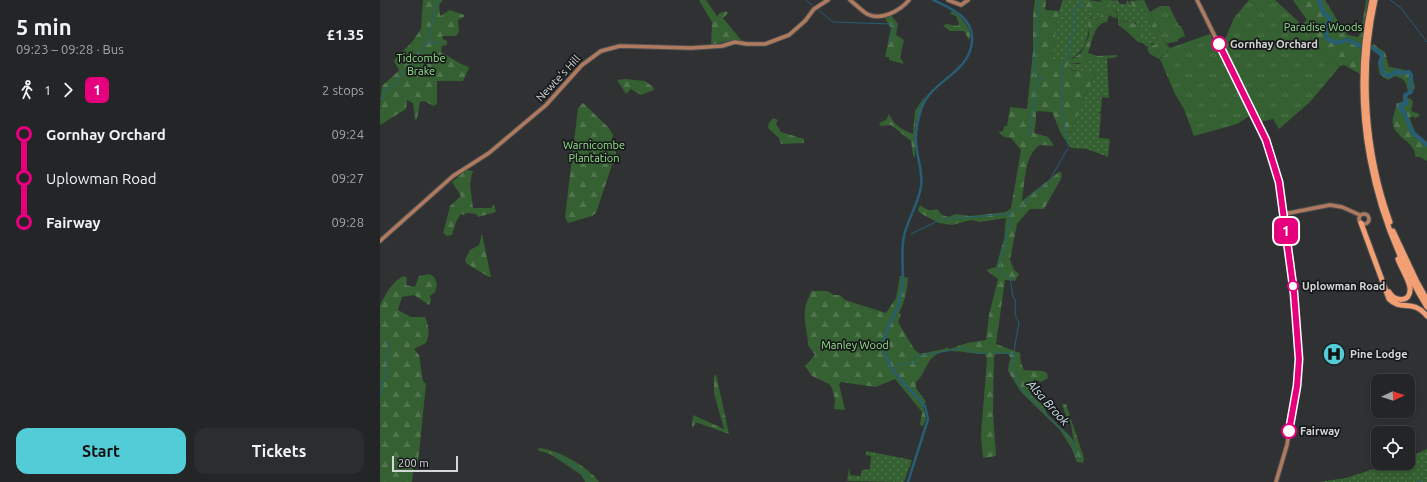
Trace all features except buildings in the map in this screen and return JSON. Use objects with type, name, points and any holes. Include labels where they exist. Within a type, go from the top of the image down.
[{"type":"highway","points":[[1372,0],[1364,64],[1364,118],[1374,178],[1398,259],[1410,292],[1405,298],[1397,300],[1384,286]]},
{"type":"highway","points":[[1375,0],[1370,36],[1367,80],[1369,122],[1373,154],[1380,187],[1395,236],[1427,300]]},
{"type":"highway","points":[[1361,221],[1387,296],[1394,303],[1415,306],[1427,316]]},
{"type":"highway","points":[[1389,230],[1408,272],[1427,307]]},
{"type":"street","name":"Newte's Hill","points":[[380,241],[454,176],[489,153],[546,105],[582,65],[601,51],[620,46],[691,48],[722,46],[735,42],[765,44],[789,35],[805,21],[814,9],[828,0]]},
{"type":"street","points":[[850,0],[866,13],[875,16],[897,12],[909,0]]},
{"type":"street","points":[[948,0],[961,5],[968,0]]},
{"type":"street","points":[[1197,0],[1269,147],[1278,173],[1291,268],[1299,359],[1299,376],[1286,449],[1276,482]]},
{"type":"street","points":[[1284,214],[1328,206],[1342,207],[1351,212],[1361,221]]},
{"type":"green space","name":"Tidcombe Brake","points":[[423,0],[443,0],[439,5],[440,16],[450,10],[464,15],[464,17],[458,20],[459,32],[456,36],[442,36],[443,39],[447,41],[447,45],[442,46],[441,52],[469,68],[463,81],[437,81],[437,103],[434,106],[424,101],[420,102],[417,119],[415,120],[413,103],[407,100],[406,109],[380,125],[380,104],[383,85],[399,70],[394,61],[395,59],[412,42],[421,29]]},
{"type":"green space","points":[[699,0],[706,0],[717,16],[726,11],[728,13],[723,18],[742,41],[733,40],[711,45],[712,22]]},
{"type":"green space","name":"Manley Wood","points":[[1035,0],[1046,0],[1045,10],[1059,11],[1052,59],[1055,62],[1070,56],[1072,59],[1081,53],[1089,36],[1088,17],[1097,20],[1101,16],[1101,10],[1091,12],[1087,10],[1085,5],[1088,0],[1102,2],[1100,0],[1112,0],[1109,6],[1117,13],[1117,17],[1115,18],[1109,15],[1107,22],[1103,23],[1096,30],[1088,53],[1097,56],[1117,55],[1117,57],[1092,60],[1082,63],[1070,63],[1067,67],[1074,71],[1085,70],[1096,74],[1082,102],[1072,131],[1061,134],[1052,112],[1037,111],[1036,113],[1034,133],[1048,137],[1053,146],[1040,145],[1031,155],[1026,170],[1022,201],[1059,172],[1061,172],[1062,177],[1044,209],[1030,209],[1017,224],[1010,260],[1014,270],[1019,274],[1015,281],[1005,280],[996,344],[1020,353],[1021,363],[1024,370],[1042,371],[1047,373],[1048,378],[1041,382],[1034,379],[1031,395],[1043,405],[1048,415],[1071,437],[1074,444],[1071,424],[1066,416],[1062,404],[1066,404],[1084,458],[1083,463],[1077,462],[1071,447],[1060,430],[1021,392],[1008,371],[1009,362],[1011,359],[1008,354],[996,354],[994,356],[993,413],[996,456],[983,458],[981,435],[987,359],[985,354],[950,351],[943,352],[931,359],[916,382],[916,388],[926,402],[923,405],[926,419],[923,426],[920,425],[922,412],[895,379],[876,387],[841,382],[839,384],[845,410],[834,409],[835,400],[832,388],[829,384],[812,376],[805,366],[815,355],[808,345],[805,318],[805,307],[811,291],[827,291],[834,295],[840,295],[845,300],[886,313],[896,298],[900,276],[908,278],[898,322],[914,349],[920,354],[947,347],[950,349],[967,343],[986,340],[989,315],[998,279],[986,270],[996,267],[1004,239],[1006,218],[980,222],[971,220],[952,225],[939,223],[920,213],[918,210],[920,205],[928,210],[937,209],[942,215],[949,217],[955,214],[970,216],[1006,212],[1011,208],[1021,150],[1011,138],[1004,137],[998,132],[1003,131],[1004,126],[1007,126],[1010,107],[1027,109],[1033,51],[1033,15]]},
{"type":"green space","points":[[1063,0],[1088,0],[1085,5],[1094,10],[1101,10],[1101,16],[1097,20],[1090,17],[1086,40],[1081,50],[1070,59],[1055,63],[1052,59],[1059,11]]},
{"type":"green space","points":[[1117,0],[1120,4],[1126,4],[1127,0],[1131,5],[1142,7],[1150,19],[1151,30],[1157,35],[1157,45],[1151,43],[1148,47],[1141,42],[1143,40],[1136,23],[1118,20],[1117,11],[1109,6],[1111,1]]},
{"type":"green space","points":[[1144,0],[1166,44],[1170,48],[1159,59],[1150,54],[1147,49],[1150,44],[1154,45],[1158,43],[1157,35],[1151,30],[1150,19],[1142,7],[1133,7],[1129,1]]},
{"type":"green space","points":[[1249,0],[1275,0],[1298,21],[1319,49],[1340,66],[1310,102],[1279,129],[1273,119],[1259,122],[1229,60],[1222,41],[1226,37],[1234,18]]},
{"type":"green space","name":"Paradise Woods","points":[[1293,0],[1325,0],[1344,31],[1348,35],[1358,37],[1361,32],[1366,0],[1368,0],[1360,74],[1344,65],[1340,66],[1323,53],[1301,25],[1307,20]]},
{"type":"green space","points":[[1160,6],[1169,6],[1179,26],[1181,26],[1185,36],[1178,39],[1178,41],[1166,44],[1150,12]]},
{"type":"green space","points":[[952,11],[962,19],[968,27],[970,32],[969,40],[964,31],[950,31],[943,26],[946,24],[958,26],[959,24],[956,16],[950,14]]},
{"type":"green space","points":[[891,15],[898,24],[896,35],[904,40],[900,57],[904,64],[889,60],[889,57],[885,57],[891,28],[884,17]]},
{"type":"green space","points":[[1118,20],[1137,25],[1141,29],[1144,40],[1139,43],[1118,25]]},
{"type":"green space","points":[[1210,34],[1251,115],[1237,124],[1194,136],[1184,109],[1175,94],[1160,59],[1170,48]]},
{"type":"green space","points":[[1373,44],[1385,52],[1389,67],[1402,69],[1412,74],[1415,88],[1410,95],[1405,82],[1400,78],[1395,76],[1388,80],[1380,75],[1378,66],[1380,56],[1373,51]]},
{"type":"green space","points":[[1107,59],[1109,98],[1102,97],[1101,111],[1098,113],[1101,113],[1099,138],[1110,139],[1108,157],[1087,149],[1071,148],[1061,134],[1072,131],[1082,102],[1096,74],[1074,70],[1067,67],[1070,63],[1078,64],[1092,60]]},
{"type":"green space","points":[[625,79],[645,81],[653,87],[654,90],[641,95],[631,89],[626,94],[617,80]]},
{"type":"green space","points":[[925,96],[915,127],[915,158],[913,155],[911,141],[891,125],[881,126],[879,123],[886,120],[889,114],[898,126],[913,134],[915,111]]},
{"type":"green space","points":[[1403,97],[1411,99],[1413,102],[1411,111],[1419,114],[1416,118],[1411,116],[1410,119],[1415,132],[1427,142],[1427,161],[1420,157],[1415,157],[1413,148],[1398,133],[1393,124],[1397,103],[1403,103]]},
{"type":"green space","name":"Warnicombe Plantation","points":[[583,103],[609,128],[613,135],[612,138],[616,153],[596,213],[592,216],[568,223],[565,217],[578,108]]},
{"type":"green space","points":[[773,118],[778,120],[776,124],[781,132],[804,139],[804,143],[781,144],[779,138],[768,128],[769,123]]},
{"type":"green space","points":[[466,170],[474,171],[472,173],[470,185],[473,208],[491,208],[494,205],[496,212],[478,217],[476,214],[467,213],[463,215],[461,213],[456,222],[452,235],[447,236],[443,233],[450,206],[461,196],[452,182]]},
{"type":"green space","points":[[482,234],[491,277],[467,264],[465,260],[470,250],[479,245]]},
{"type":"green space","points":[[430,274],[435,278],[437,285],[435,292],[430,296],[431,300],[429,305],[414,295],[402,297],[398,310],[411,317],[425,317],[428,327],[426,343],[414,349],[419,355],[423,381],[426,384],[418,463],[414,466],[412,482],[380,482],[380,305],[390,288],[400,278],[404,276],[407,278],[406,285],[415,287],[419,276]]},
{"type":"green space","points":[[716,374],[729,434],[698,423],[695,423],[692,427],[693,415],[724,429],[714,393],[714,376]]},
{"type":"green space","points":[[539,448],[555,452],[572,460],[588,470],[599,482],[585,482],[582,476],[577,472],[550,454],[537,450]]},
{"type":"green space","points":[[1427,449],[1427,482],[1319,482],[1346,478],[1371,470],[1415,470],[1415,455]]},
{"type":"green space","points":[[866,451],[912,460],[904,482],[847,481],[849,468],[850,475],[861,476],[862,470],[870,469],[871,456],[866,455]]},
{"type":"waterway","points":[[380,99],[384,96],[384,91],[394,85],[426,43],[430,34],[435,7],[439,0]]},
{"type":"waterway","points":[[806,0],[813,6]]},
{"type":"waterway","points":[[908,482],[928,419],[925,406],[900,379],[889,364],[884,347],[884,341],[885,335],[899,302],[903,284],[902,253],[904,236],[921,187],[921,174],[916,140],[916,129],[920,112],[927,98],[934,90],[965,61],[970,52],[972,41],[972,33],[965,20],[954,10],[933,0]]},
{"type":"waterway","points":[[1034,77],[1039,0]]},
{"type":"waterway","name":"Alsa Brook","points":[[1068,146],[1062,110],[1062,63],[1067,59],[1066,54],[1070,52],[1067,46],[1072,44],[1071,39],[1075,29],[1072,21],[1075,17],[1074,9],[1083,6],[1079,0]]},
{"type":"waterway","points":[[1319,0],[1324,14],[1330,18],[1330,21],[1325,26],[1327,39],[1337,43],[1349,40],[1360,46]]},
{"type":"waterway","points":[[1390,0],[1401,8],[1427,42]]},
{"type":"waterway","points":[[817,9],[833,22],[892,24],[893,29],[889,43]]},
{"type":"waterway","points":[[426,43],[439,42]]},
{"type":"waterway","points":[[1371,47],[1382,54],[1380,62],[1384,74],[1390,76],[1397,71],[1400,73],[1409,72],[1411,75],[1411,92],[1405,95],[1407,104],[1401,104],[1400,108],[1404,112],[1412,132],[1427,145]]},
{"type":"waterway","points":[[1029,136],[1037,80],[1044,77]]},
{"type":"waterway","name":"Alsa Brook","points":[[1017,210],[1020,209],[1030,196],[1048,183],[1068,148]]},
{"type":"waterway","name":"Alsa Brook","points":[[999,273],[1012,210]]},
{"type":"waterway","points":[[911,234],[942,219],[1011,214]]},
{"type":"waterway","name":"Alsa Brook","points":[[1004,275],[1010,277],[1013,297],[1015,299],[1015,314],[1019,322],[1014,351]]},
{"type":"waterway","points":[[380,396],[387,369],[389,340]]},
{"type":"waterway","points":[[898,365],[914,364],[918,356],[964,348],[976,353],[988,353]]},
{"type":"waterway","points":[[994,352],[1014,354]]},
{"type":"waterway","name":"Alsa Brook","points":[[1014,353],[1012,367],[1024,392],[1072,440],[1079,460]]},
{"type":"waterway","points":[[558,455],[586,475],[590,482]]},
{"type":"waterway","points":[[1419,482],[1423,480]]},
{"type":"bus line","name":"1","points":[[1219,44],[1266,140],[1278,173],[1294,293],[1299,359],[1299,376],[1289,431]]},
{"type":"place","name":"Gornhay Orchard","points":[[1219,44]]},
{"type":"place","name":"Uplowman Road","points":[[1293,286]]},
{"type":"place","name":"Pine Lodge","points":[[1334,354]]},
{"type":"place","name":"Fairway","points":[[1289,431]]}]
